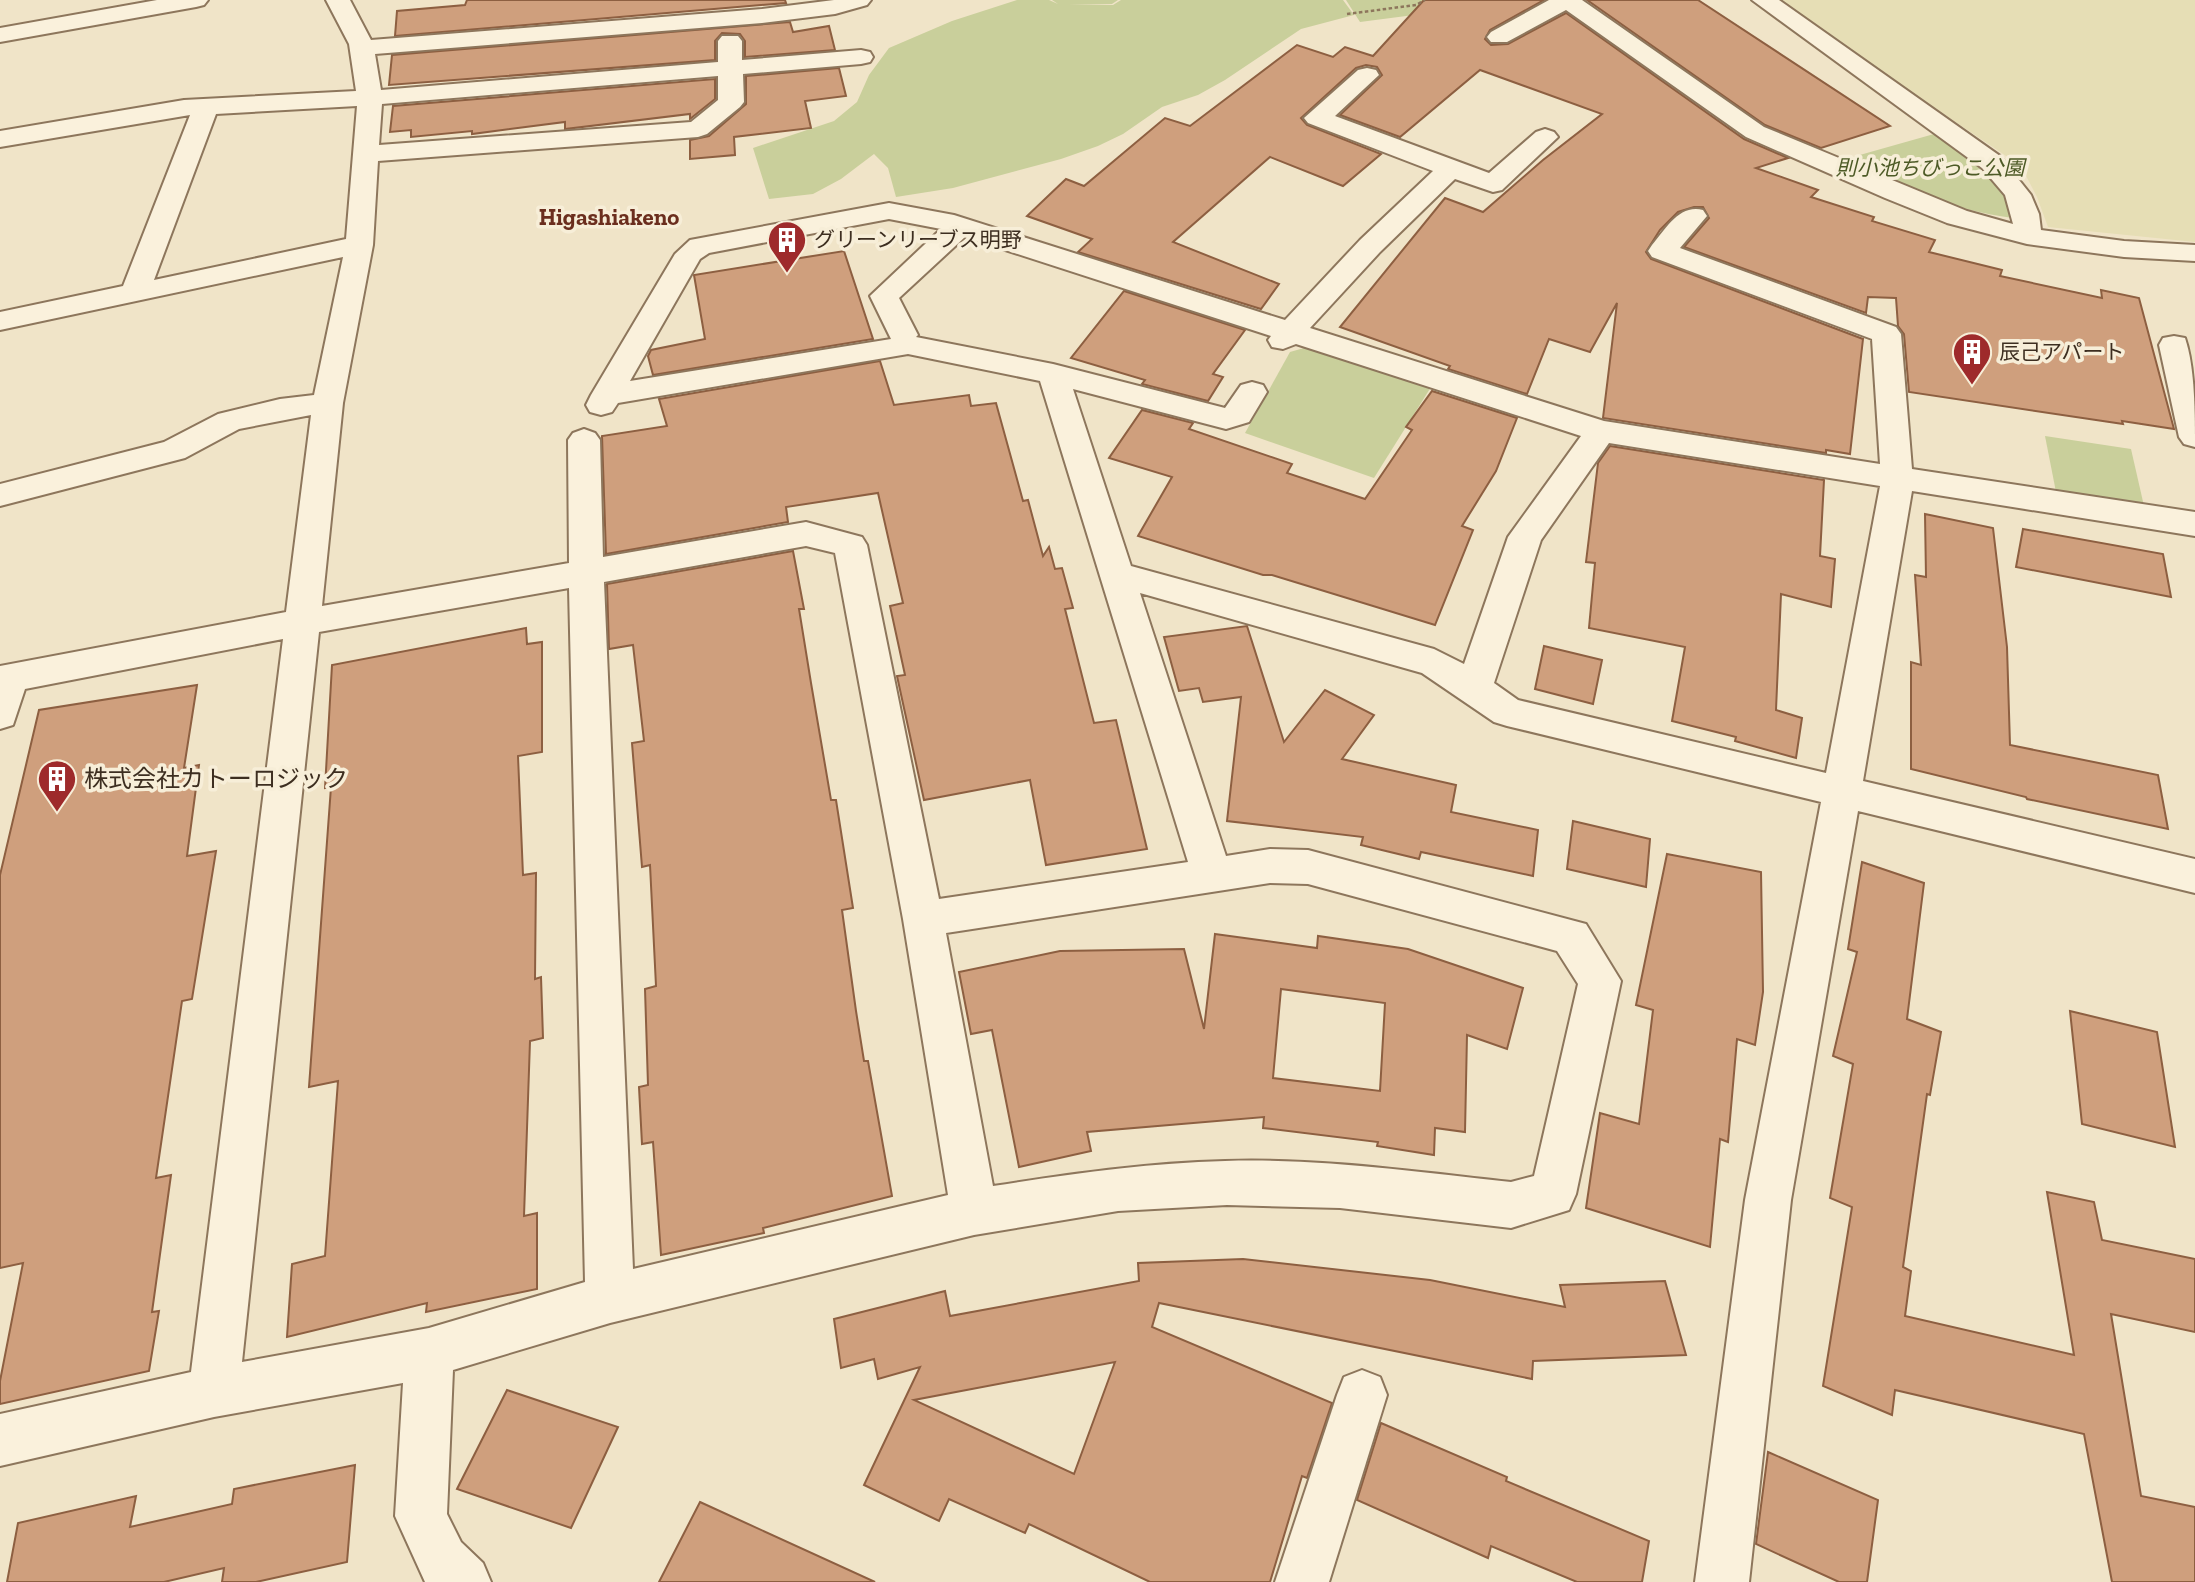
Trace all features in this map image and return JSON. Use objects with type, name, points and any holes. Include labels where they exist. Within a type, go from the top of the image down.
[{"type":"street","points":[[0,35],[196,0]]},
{"type":"street","points":[[214,1392],[328,403],[359,245],[366,154],[383,97],[338,0]]},
{"type":"street","points":[[362,48],[729,18],[835,7],[859,0]]},
{"type":"street","points":[[1499,37],[1567,0],[1755,132],[1957,217],[2027,236],[2124,249],[2195,253]]},
{"type":"street","points":[[1764,0],[1991,162],[2016,188],[2028,218],[2027,236]]},
{"type":"street","points":[[366,154],[698,129],[731,102],[720,69],[729,18]]},
{"type":"street","points":[[0,139],[184,108],[383,97],[862,57]]},
{"type":"street","points":[[1367,75],[1317,118],[1493,184],[1545,137]]},
{"type":"street","points":[[135,292],[206,107]]},
{"type":"street","points":[[1286,336],[1451,168]]},
{"type":"street","points":[[1252,392],[1238,415],[1226,419],[1053,374],[908,345],[603,400],[667,287],[689,254],[700,246],[889,211],[959,227],[1286,336],[1601,431],[2195,524]]},
{"type":"street","points":[[1693,216],[1662,251],[1886,334],[1897,478],[1768,1200],[1722,1582]]},
{"type":"street","points":[[903,335],[884,296],[959,227]]},
{"type":"street","points":[[0,321],[359,245]]},
{"type":"street","points":[[2174,345],[2195,437]]},
{"type":"street","points":[[1053,374],[1212,876]]},
{"type":"street","points":[[0,495],[174,450],[229,421],[280,409],[328,403]]},
{"type":"street","points":[[1474,688],[1525,537],[1601,431]]},
{"type":"street","points":[[584,440],[610,1299]]},
{"type":"street","points":[[0,715],[5,679],[301,623],[806,534],[850,545],[923,919],[974,1212]]},
{"type":"street","points":[[1115,574],[1434,663],[1507,712],[2195,876]]},
{"type":"street","points":[[0,1440],[214,1392],[429,1353],[610,1299],[974,1212],[1118,1189],[1227,1183],[1340,1186],[1511,1205],[1553,1194],[1600,981],[1571,937],[1308,867],[1270,866],[923,919]]},
{"type":"street","points":[[429,1353],[421,1516],[445,1575]]},
{"type":"street","points":[[1302,1582],[1362,1395]]},
{"type":"path","points":[[1347,14],[1416,5],[1424,0]]},
{"type":"shaded area","points":[[1774,0],[2195,0],[2195,242],[2048,227],[2021,166]]},
{"type":"green space","points":[[1017,0],[1049,0],[1058,4],[1052,0],[1118,0],[1112,4],[1069,4],[1113,5],[1121,0],[1343,0],[1354,15],[1301,29],[1198,95],[1162,107],[1123,134],[1061,159],[953,188],[896,197],[888,168],[874,154],[841,179],[813,194],[769,199],[753,148],[834,121],[857,102],[869,75],[889,48],[952,21]]},
{"type":"green space","points":[[1346,0],[1455,0],[1437,12],[1360,22]]},
{"type":"green space","name":"則小池ちびっこ公園","points":[[1934,134],[1989,168],[2007,191],[2013,218],[1944,203],[1835,162]]},
{"type":"green space","points":[[1304,348],[1431,387],[1374,478],[1245,433],[1290,352]]},
{"type":"green space","points":[[2045,436],[2131,449],[2144,506],[2056,492]]},
{"type":"building","points":[[467,0],[785,0],[786,3],[395,36],[397,11],[465,5]]},
{"type":"building","points":[[1424,0],[1544,0],[1490,30],[1485,39],[1491,45],[1508,44],[1566,13],[1744,139],[1788,158],[1756,168],[1818,190],[1811,197],[1874,217],[1872,221],[1935,240],[1929,252],[2002,270],[2000,276],[2102,298],[2101,290],[2139,298],[2174,429],[2122,421],[2123,424],[1909,392],[1904,334],[1898,326],[1896,298],[1868,297],[1866,313],[1684,247],[1709,218],[1703,207],[1678,212],[1660,230],[1646,252],[1651,259],[1863,339],[1850,454],[1826,450],[1826,453],[1603,418],[1617,303],[1590,352],[1549,339],[1527,394],[1448,369],[1450,366],[1340,327],[1445,198],[1483,212],[1602,114],[1480,70],[1400,137],[1340,115],[1382,75],[1377,67],[1366,65],[1356,68],[1301,118],[1307,125],[1381,154],[1343,186],[1270,157],[1173,242],[1279,284],[1261,309],[1078,252],[1092,239],[1027,216],[1066,179],[1084,186],[1165,118],[1190,126],[1297,45],[1333,57],[1345,47],[1373,56]]},
{"type":"building","points":[[1587,0],[1698,0],[1890,126],[1821,148],[1765,125]]},
{"type":"building","points":[[790,22],[793,32],[829,26],[835,50],[745,57],[745,41],[740,34],[722,33],[715,41],[715,60],[389,85],[392,55]]},
{"type":"building","points":[[839,68],[846,96],[805,101],[811,128],[734,137],[735,155],[690,159],[690,140],[709,136],[746,104],[746,76]]},
{"type":"building","points":[[715,79],[715,99],[690,119],[690,114],[565,129],[565,122],[472,134],[472,131],[411,137],[411,130],[390,132],[393,106]]},
{"type":"building","points":[[844,251],[873,339],[653,375],[648,356],[651,350],[705,339],[694,275]]},
{"type":"building","points":[[1124,291],[1245,330],[1213,374],[1223,377],[1208,401],[1142,384],[1145,380],[1071,358]]},
{"type":"building","points":[[880,361],[894,405],[969,395],[971,406],[996,403],[1023,501],[1028,500],[1043,556],[1049,547],[1055,569],[1062,568],[1073,608],[1065,609],[1094,723],[1116,720],[1147,849],[1046,865],[1030,780],[924,800],[897,676],[905,675],[890,606],[903,603],[878,493],[786,507],[788,522],[606,554],[602,436],[667,426],[659,399]]},
{"type":"building","points":[[1432,391],[1517,418],[1496,471],[1462,526],[1473,530],[1435,625],[1138,536],[1172,477],[1109,458],[1142,410],[1193,423],[1189,429],[1292,464],[1287,473],[1365,499],[1412,430],[1406,427]]},
{"type":"building","points":[[1610,446],[1824,480],[1820,556],[1835,559],[1831,607],[1781,594],[1776,710],[1802,718],[1796,758],[1735,741],[1736,737],[1672,721],[1685,647],[1589,628],[1595,563],[1586,562],[1598,463]]},
{"type":"building","points":[[1925,514],[1993,528],[2007,647],[2010,745],[2158,775],[2168,829],[2027,799],[1911,769],[1911,662],[1921,665],[1915,575],[1926,577]]},
{"type":"building","points":[[2023,529],[2163,554],[2171,597],[2016,567]]},
{"type":"building","points":[[793,551],[804,609],[799,609],[811,683],[831,800],[836,800],[853,908],[842,910],[856,1011],[864,1061],[868,1061],[892,1196],[763,1228],[764,1233],[661,1255],[653,1142],[642,1144],[639,1087],[648,1085],[645,989],[656,986],[650,865],[642,867],[632,743],[644,741],[633,645],[609,649],[607,584]]},
{"type":"building","points":[[1247,626],[1284,742],[1325,690],[1374,715],[1342,759],[1456,785],[1451,812],[1538,830],[1533,876],[1421,852],[1419,859],[1361,845],[1363,837],[1227,821],[1241,697],[1203,702],[1199,688],[1179,691],[1164,637]]},
{"type":"building","points":[[526,628],[527,644],[542,642],[542,752],[518,756],[523,875],[536,873],[535,979],[541,977],[543,1038],[530,1041],[524,1216],[537,1213],[537,1289],[426,1312],[427,1303],[287,1337],[292,1264],[325,1256],[338,1081],[309,1087],[331,787],[325,788],[332,665]]},
{"type":"building","points":[[1544,646],[1602,660],[1593,704],[1535,689]]},
{"type":"building","points":[[197,685],[184,768],[199,765],[187,856],[216,851],[192,999],[182,1001],[156,1178],[171,1175],[152,1312],[159,1311],[149,1371],[0,1404],[0,1381],[23,1263],[0,1268],[0,875],[39,710]]},
{"type":"building","points":[[1573,821],[1650,839],[1646,887],[1567,869]]},
{"type":"building","points":[[1667,854],[1761,872],[1763,992],[1755,1045],[1737,1039],[1728,1142],[1720,1139],[1710,1247],[1586,1208],[1600,1113],[1639,1124],[1653,1010],[1636,1005]]},
{"type":"building","points":[[1862,862],[1924,883],[1907,1019],[1941,1032],[1930,1095],[1927,1094],[1903,1267],[1911,1271],[1905,1316],[2074,1355],[2047,1192],[2094,1202],[2102,1240],[2195,1259],[2195,1332],[2111,1314],[2141,1496],[2195,1507],[2195,1582],[2112,1582],[2084,1434],[1895,1390],[1892,1415],[1823,1386],[1852,1207],[1830,1198],[1853,1064],[1833,1056],[1857,952],[1848,949]]},
{"type":"building","points":[[1215,934],[1317,948],[1318,936],[1408,949],[1523,988],[1507,1049],[1467,1035],[1465,1132],[1435,1128],[1434,1155],[1377,1146],[1378,1142],[1263,1128],[1264,1117],[1087,1132],[1091,1151],[1019,1167],[992,1030],[971,1034],[959,972],[1060,951],[1184,949],[1204,1029]],"holes":[[[1281,989],[1385,1003],[1380,1091],[1273,1078]]]},
{"type":"building","points":[[2070,1011],[2157,1032],[2175,1147],[2082,1124]]},
{"type":"building","points":[[1243,1259],[1430,1280],[1565,1307],[1560,1285],[1665,1281],[1686,1355],[1533,1361],[1532,1379],[1159,1303],[1152,1327],[1332,1403],[1307,1478],[1302,1476],[1270,1582],[1150,1582],[1029,1524],[1025,1533],[949,1499],[939,1521],[864,1485],[920,1367],[878,1379],[874,1359],[841,1368],[834,1319],[945,1291],[950,1316],[1139,1281],[1138,1263]],"holes":[[[1115,1362],[1074,1474],[914,1400]]]},
{"type":"building","points":[[507,1390],[618,1427],[571,1528],[457,1489]]},
{"type":"building","points":[[1381,1423],[1507,1477],[1506,1481],[1649,1541],[1642,1582],[1577,1582],[1491,1546],[1488,1558],[1357,1500]]},
{"type":"building","points":[[1768,1452],[1878,1500],[1867,1582],[1839,1582],[1756,1544]]},
{"type":"building","points":[[355,1465],[347,1562],[256,1582],[222,1582],[224,1568],[164,1582],[7,1582],[18,1523],[136,1496],[130,1527],[232,1504],[234,1489]]},
{"type":"building","points":[[700,1502],[875,1582],[659,1582]]},
{"type":"place","name":"グリーンリーブス明野","points":[[787,274]]},
{"type":"place","name":"辰己アパート","points":[[1972,386]]},
{"type":"place","name":"株式会社カトーロジック","points":[[57,813]]},
{"type":"district","name":"Higashiakeno","points":[[609,217]]}]
